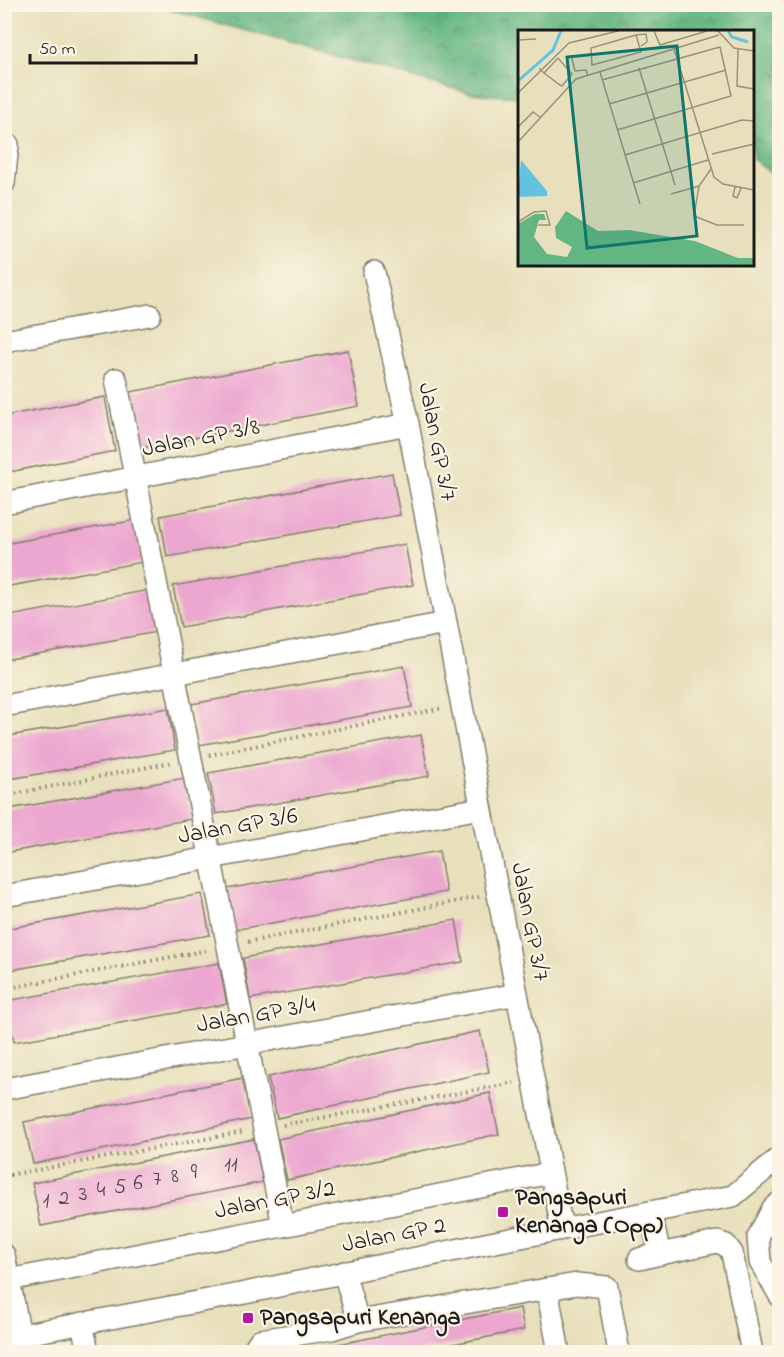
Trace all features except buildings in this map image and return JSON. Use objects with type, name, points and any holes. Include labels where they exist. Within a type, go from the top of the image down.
[{"type":"street","points":[[4,142],[8,145],[4,183]]},
{"type":"street","name":"Jalan GP 3/7","points":[[374,272],[408,424],[562,1229]]},
{"type":"street","points":[[4,341],[150,315]]},
{"type":"street","points":[[116,379],[283,1226]]},
{"type":"street","name":"Jalan GP 3/8","points":[[4,503],[408,424]]},
{"type":"street","points":[[4,706],[446,623]]},
{"type":"street","name":"Jalan GP 3/6","points":[[4,896],[481,808]]},
{"type":"street","name":"Jalan GP 3/4","points":[[4,1089],[517,994]]},
{"type":"street","name":"Jalan GP 2","points":[[12,1337],[733,1196],[780,1157]]},
{"type":"street","name":"Jalan GP 3/2","points":[[7,1280],[551,1173]]},
{"type":"street","points":[[780,1202],[773,1208],[758,1237],[760,1262],[780,1296]]},
{"type":"street","points":[[650,1212],[660,1254]]},
{"type":"street","points":[[639,1259],[717,1242],[726,1245],[732,1253],[752,1353]]},
{"type":"street","points":[[4,1255],[12,1337]]},
{"type":"street","points":[[344,1272],[358,1321]]},
{"type":"street","points":[[252,1353],[260,1340],[577,1284],[607,1287],[619,1353]]},
{"type":"street","points":[[547,1288],[559,1353]]},
{"type":"street","points":[[82,1323],[88,1353]]},
{"type":"path","points":[[4,796],[462,705]]},
{"type":"green space","points":[[154,5],[779,5],[779,180],[754,160],[754,30],[518,30],[518,97],[469,93]]},
{"type":"place","name":"Pangsapuri Kenanga (Opp)","points":[[503,1212]]},
{"type":"place","name":"Pangsapuri Kenanga","points":[[248,1318]]}]
